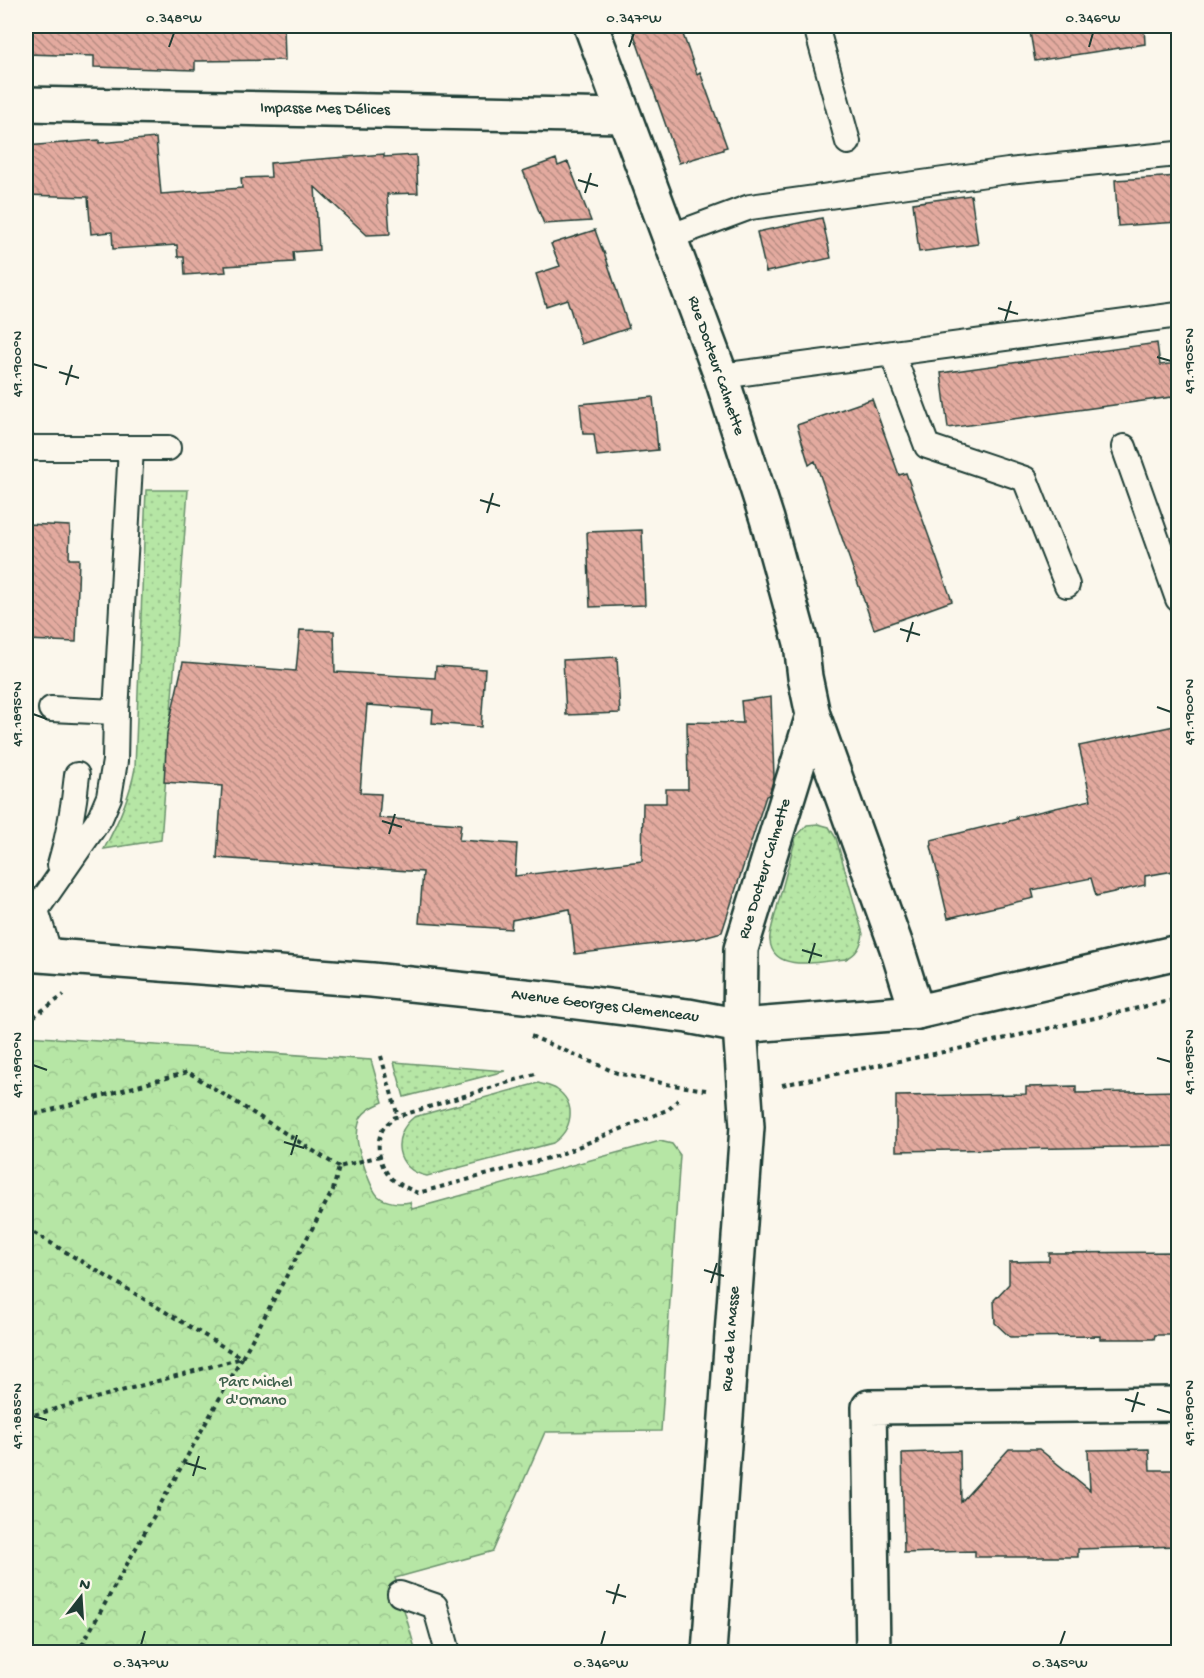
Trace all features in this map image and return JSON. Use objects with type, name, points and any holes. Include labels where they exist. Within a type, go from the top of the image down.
[{"type":"street","name":"Rue Docteur Calmette","points":[[591,26],[721,376],[767,519],[801,643],[813,714],[897,948],[917,1011]]},
{"type":"street","name":"Impasse Mes Délices","points":[[26,104],[624,116]]},
{"type":"street","name":"Rue Docteur Calmette","points":[[740,1026],[741,949],[813,714]]},
{"type":"street","name":"Avenue Georges Clemenceau","points":[[38,954],[383,981],[688,1016],[740,1026],[917,1011],[1179,952]]},
{"type":"street","name":"Rue de la Masse","points":[[709,1653],[747,1127],[740,1026]]},
{"type":"street","points":[[873,1653],[869,1407],[1179,1404]]},
{"type":"lane","points":[[816,26],[848,142]]},
{"type":"lane","points":[[669,237],[750,207],[1008,171],[1177,154]]},
{"type":"lane","points":[[721,376],[1179,315]]},
{"type":"lane","points":[[892,354],[927,446],[1025,479],[1067,585]]},
{"type":"lane","points":[[1124,447],[1179,600]]},
{"type":"lane","points":[[26,448],[168,448]]},
{"type":"lane","points":[[38,954],[31,904],[55,881],[100,818],[109,797],[115,761],[131,448]]},
{"type":"lane","points":[[51,709],[116,712]]},
{"type":"lane","points":[[55,881],[68,838],[75,802],[77,775]]},
{"type":"lane","points":[[400,1594],[435,1606],[448,1653]]},
{"type":"path","points":[[26,1022],[66,994]]},
{"type":"path","points":[[774,1087],[958,1049],[1179,999]]},
{"type":"path","points":[[522,1032],[617,1073],[666,1084],[703,1090],[711,1089]]},
{"type":"path","points":[[381,1056],[398,1117]]},
{"type":"path","points":[[26,1117],[188,1072],[339,1167],[380,1156]]},
{"type":"path","points":[[535,1074],[393,1119],[383,1128],[379,1137],[380,1156],[390,1177],[418,1193],[556,1156],[669,1109],[678,1100]]},
{"type":"path","points":[[78,1653],[333,1190],[339,1167]]},
{"type":"path","points":[[26,1228],[242,1358]]},
{"type":"path","points":[[26,1417],[242,1358]]},
{"type":"green space","points":[[146,490],[188,490],[161,840],[104,849],[123,810],[135,768]]},
{"type":"green space","points":[[818,824],[829,827],[836,838],[863,934],[856,952],[846,959],[813,963],[789,962],[780,958],[773,951],[770,934],[796,837],[807,825]]},
{"type":"green space","name":"Parc Michel d'Ornano","points":[[26,1036],[371,1060],[383,1102],[367,1111],[360,1119],[357,1138],[360,1151],[368,1177],[378,1196],[393,1202],[410,1202],[412,1209],[660,1141],[672,1144],[680,1155],[661,1431],[545,1432],[493,1551],[395,1578],[416,1652],[26,1652]]},
{"type":"green space","points":[[394,1062],[505,1071],[404,1097]]},
{"type":"green space","points":[[538,1083],[556,1089],[563,1095],[570,1109],[565,1131],[553,1143],[427,1176],[416,1173],[402,1160],[399,1142],[401,1133],[414,1117]]},
{"type":"building","points":[[26,26],[284,26],[285,60],[195,61],[195,70],[94,67],[94,56],[26,54]]},
{"type":"building","points":[[631,26],[680,26],[697,74],[700,72],[727,147],[679,163]]},
{"type":"building","points":[[1029,26],[1144,26],[1145,44],[1035,61]]},
{"type":"building","points":[[156,138],[161,194],[242,188],[241,178],[271,177],[270,163],[384,154],[384,157],[416,155],[418,193],[387,194],[390,234],[367,235],[315,187],[319,250],[293,252],[294,262],[225,266],[226,272],[185,275],[184,257],[178,257],[177,245],[113,249],[112,232],[91,234],[88,197],[26,195],[26,146]]},
{"type":"building","points":[[556,159],[558,166],[568,162],[591,221],[544,224],[523,171]]},
{"type":"building","points":[[1179,176],[1179,222],[1118,226],[1115,180]]},
{"type":"building","points":[[971,195],[978,244],[919,252],[913,203]]},
{"type":"building","points":[[822,218],[831,258],[766,272],[757,232]]},
{"type":"building","points":[[595,230],[629,328],[581,344],[567,299],[546,306],[536,274],[560,266],[551,244]]},
{"type":"building","points":[[1157,343],[1160,365],[1179,363],[1179,396],[948,428],[941,373]]},
{"type":"building","points":[[653,397],[658,450],[597,456],[594,434],[583,434],[580,404]]},
{"type":"building","points":[[872,399],[899,475],[906,473],[952,601],[874,629],[815,461],[809,465],[797,425]]},
{"type":"building","points":[[26,524],[70,526],[69,559],[79,559],[76,642],[26,640]]},
{"type":"building","points":[[642,530],[645,605],[590,607],[587,532]]},
{"type":"building","points":[[300,630],[334,631],[335,672],[435,678],[436,666],[485,669],[481,727],[432,723],[433,710],[367,705],[360,793],[381,794],[379,818],[461,824],[459,840],[517,844],[515,876],[642,861],[643,803],[666,803],[666,789],[688,789],[687,722],[743,723],[741,701],[771,697],[774,777],[722,932],[696,939],[575,954],[570,909],[512,920],[511,929],[419,923],[423,872],[217,858],[222,786],[164,782],[167,733],[183,662],[296,671]]},
{"type":"building","points":[[617,657],[620,713],[566,715],[563,660]]},
{"type":"building","points":[[1179,725],[1179,870],[1145,876],[1145,885],[1096,896],[1091,878],[1032,890],[1034,898],[948,918],[931,840],[1091,800],[1079,746]]},
{"type":"building","points":[[1076,1086],[1076,1093],[1179,1091],[1179,1146],[896,1151],[896,1096],[1026,1094],[1026,1087]]},
{"type":"building","points":[[1179,1252],[1179,1335],[1155,1335],[1154,1339],[1100,1339],[1100,1336],[1010,1337],[995,1323],[994,1300],[1009,1284],[1009,1262],[1049,1261],[1049,1253]]},
{"type":"building","points":[[1009,1449],[1039,1449],[1090,1490],[1088,1450],[1149,1449],[1150,1470],[1179,1470],[1179,1546],[1078,1549],[1078,1557],[975,1557],[975,1551],[904,1553],[902,1453],[960,1451],[961,1502]]}]
